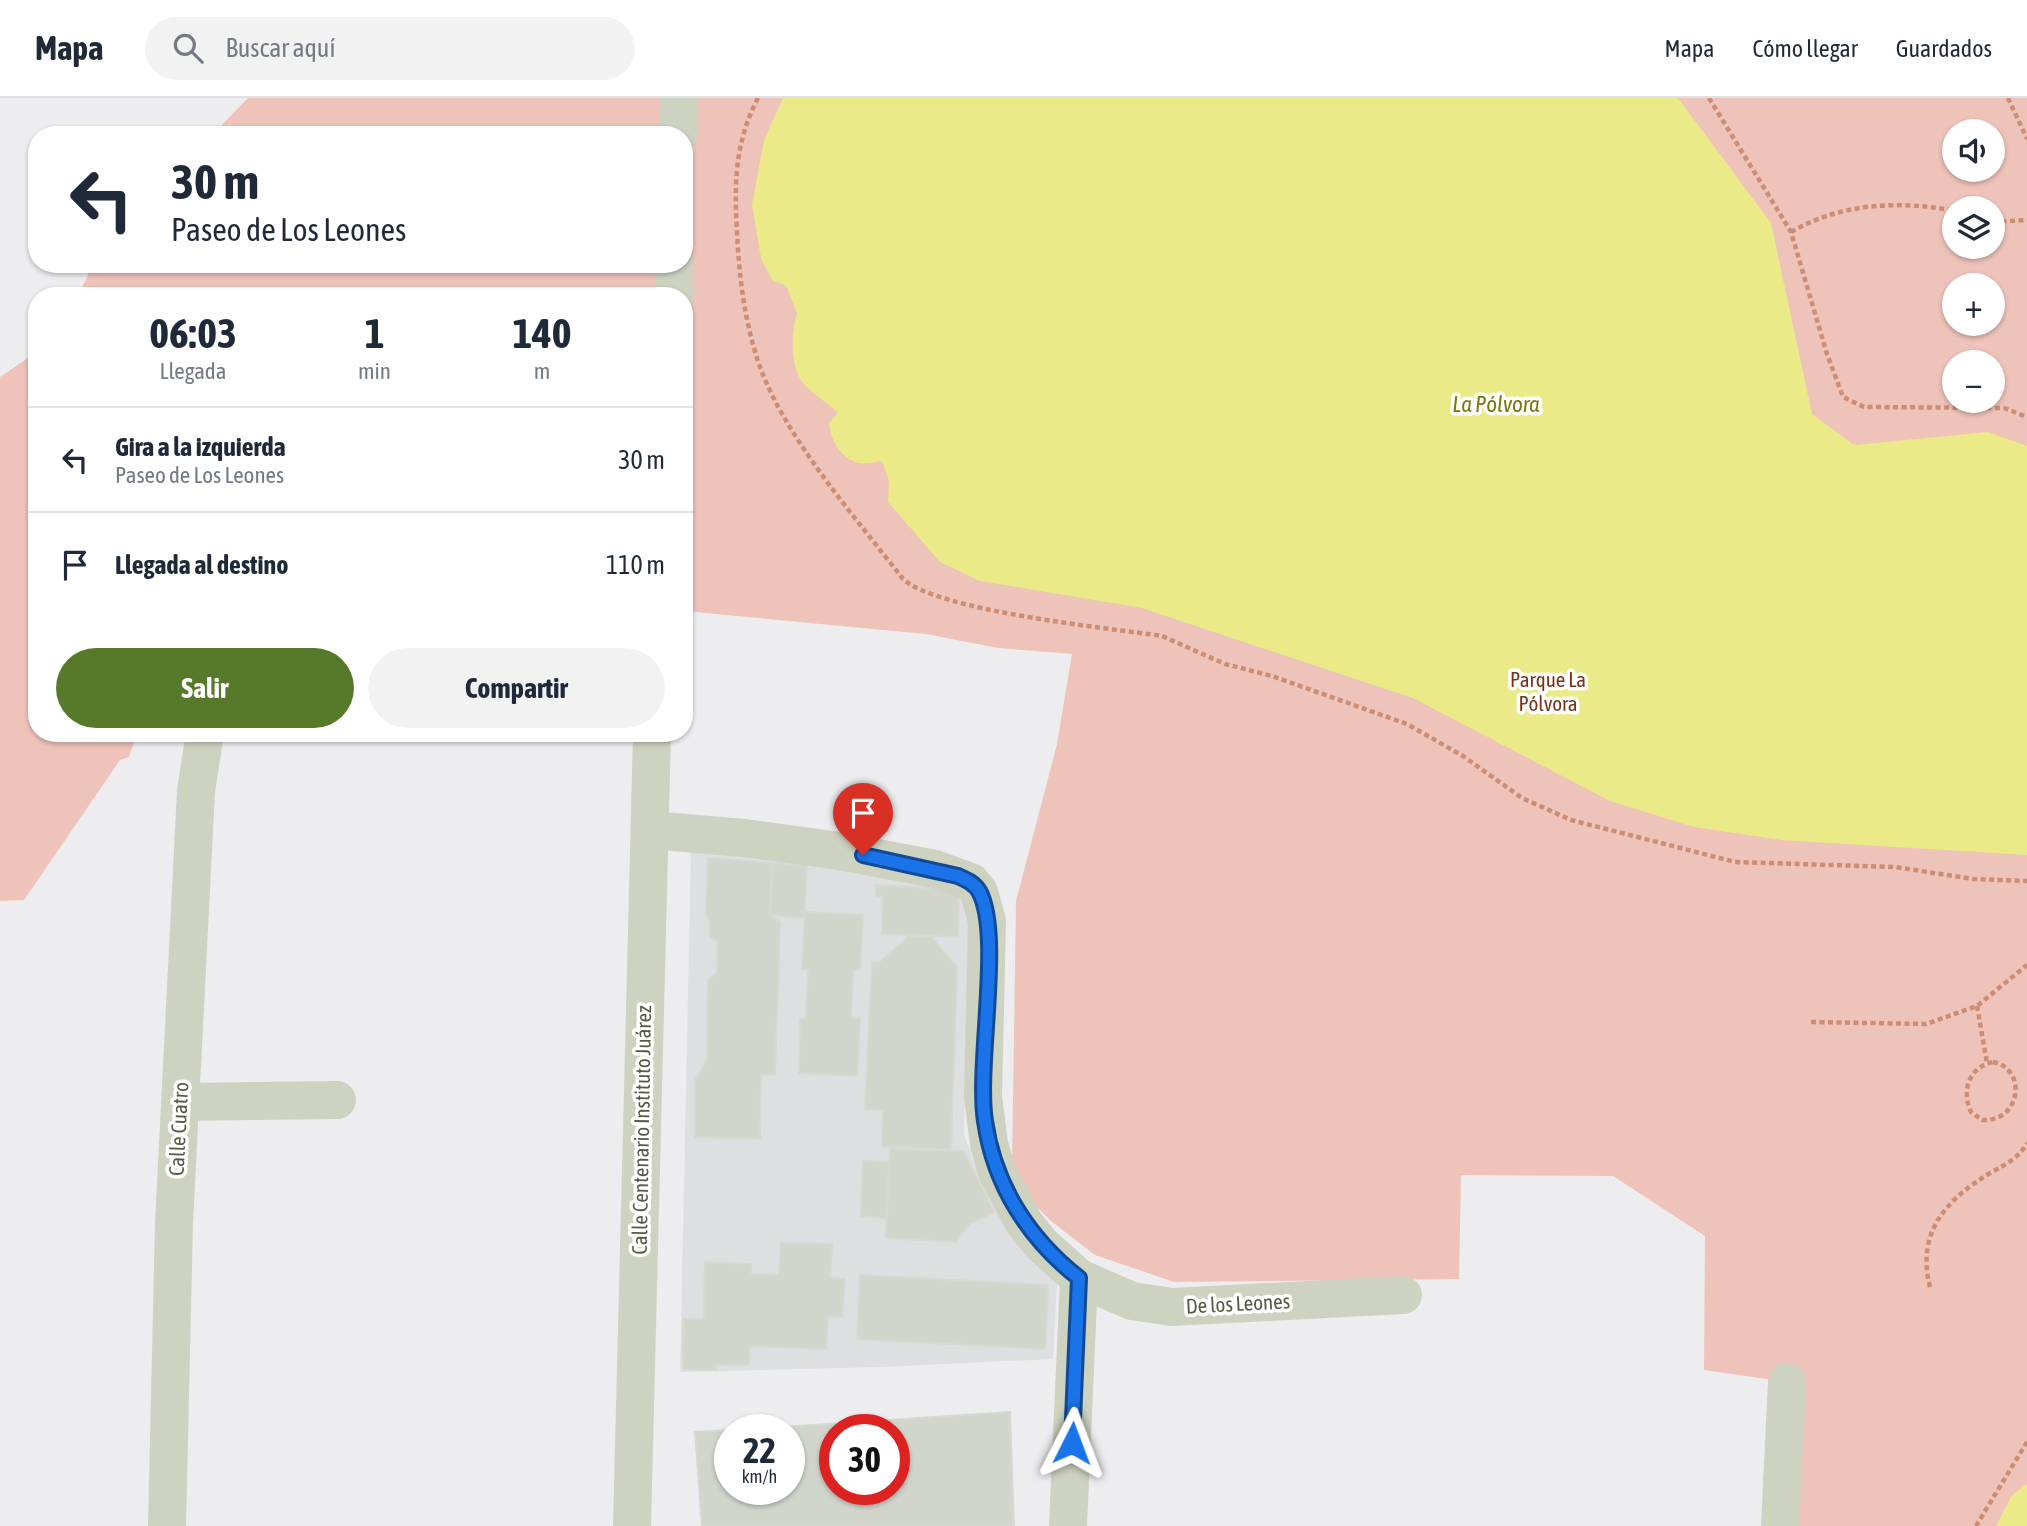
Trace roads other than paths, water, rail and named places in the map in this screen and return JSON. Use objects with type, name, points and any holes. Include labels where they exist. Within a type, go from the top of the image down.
[{"type":"street","points":[[678,126],[679,98]]},
{"type":"street","name":"Calle Cuatro","points":[[167,1526],[181,1102],[196,791],[204,742]]},
{"type":"street","name":"Calle Centenario Instituto Juárez","points":[[632,1526],[652,742]]},
{"type":"street","name":"De los Leones","points":[[650,830],[744,838],[840,851],[935,869],[971,882],[979,892],[987,921],[983,1097],[984,1120],[997,1172],[1014,1206],[1036,1238],[1079,1278],[1110,1294],[1132,1301],[1172,1307],[1403,1294]]},
{"type":"street","points":[[181,1102],[337,1100]]},
{"type":"street","points":[[1068,1526],[1079,1278]]},
{"type":"street","points":[[1780,1526],[1787,1382]]},
{"type":"water","name":"La Pólvora","points":[[783,98],[1678,98],[1771,223],[1812,414],[1854,445],[1988,432],[2027,446],[2027,855],[1781,840],[1694,827],[1610,801],[1413,698],[1142,608],[980,581],[940,562],[888,502],[889,481],[882,461],[859,463],[838,448],[829,423],[838,412],[803,383],[796,368],[793,339],[797,313],[786,286],[772,280],[761,258],[752,205],[764,140]]},
{"type":"water","points":[[2027,1484],[2027,1526],[1996,1526],[2012,1495]]},
{"type":"park label","name":"Parque La Pólvora","points":[[1548,692]]}]
